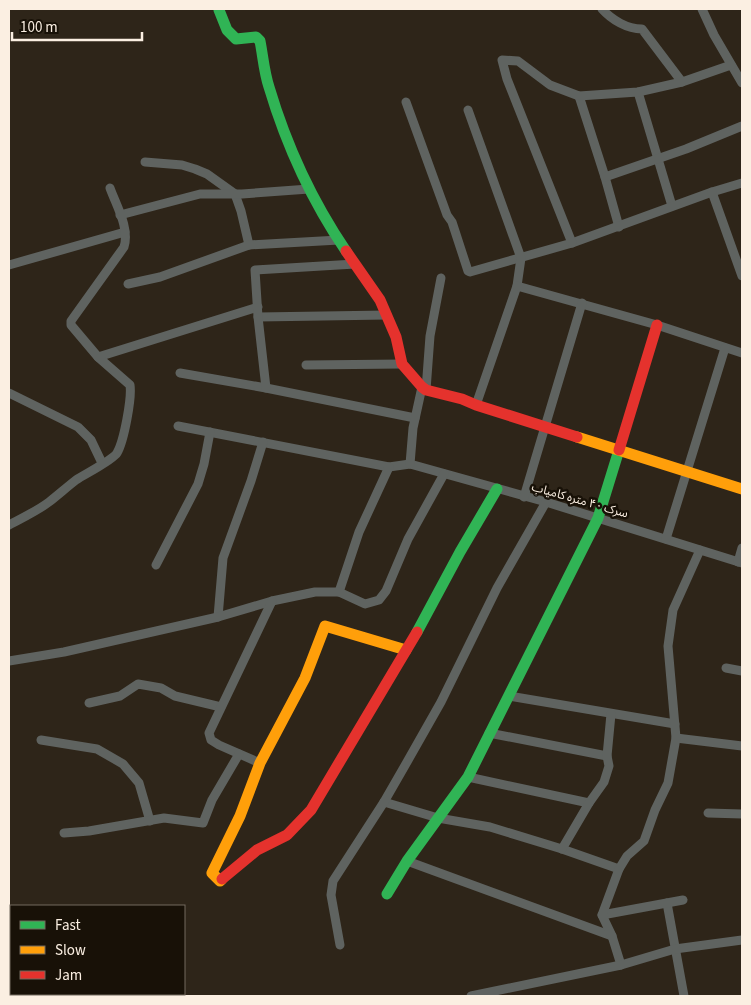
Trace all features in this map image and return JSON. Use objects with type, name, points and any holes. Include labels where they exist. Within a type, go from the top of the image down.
[{"type":"street","points":[[602,9],[611,18],[634,29],[642,29],[682,82]]},
{"type":"street","points":[[702,9],[714,35],[742,83]]},
{"type":"street","points":[[219,10],[227,30],[236,39],[256,37],[260,41],[268,85],[283,128],[309,189],[339,240],[380,300],[396,337],[402,364],[424,388],[742,489]]},
{"type":"street","points":[[572,243],[507,79],[502,60],[518,61],[550,85],[579,96],[605,96],[638,92],[682,82],[732,65]]},
{"type":"street","points":[[638,92],[672,206]]},
{"type":"street","points":[[579,96],[619,227]]},
{"type":"street","points":[[406,102],[447,215],[452,222],[468,271],[472,272],[572,243],[672,206],[742,183]]},
{"type":"street","points":[[468,110],[521,258],[517,286],[476,405]]},
{"type":"street","points":[[605,177],[658,157],[686,149],[742,126]]},
{"type":"street","points":[[145,162],[182,165],[195,169],[207,174],[235,194],[249,244]]},
{"type":"street","points":[[9,525],[48,503],[75,481],[102,463],[111,460],[118,452],[127,418],[131,394],[130,385],[98,357],[72,325],[71,321],[124,246],[125,232],[110,188]]},
{"type":"street","points":[[120,214],[200,194],[235,194],[309,189]]},
{"type":"street","points":[[712,192],[742,276]]},
{"type":"street","points":[[9,265],[125,232]]},
{"type":"street","points":[[128,284],[160,277],[249,244],[339,240]]},
{"type":"street","points":[[266,388],[255,270],[355,264]]},
{"type":"street","points":[[178,426],[389,466],[410,464],[415,418],[424,388],[430,336],[441,278]]},
{"type":"street","points":[[517,286],[657,325],[742,353]]},
{"type":"street","points":[[524,497],[582,303]]},
{"type":"street","points":[[98,357],[258,307]]},
{"type":"street","points":[[258,317],[387,315]]},
{"type":"street","points":[[387,894],[407,861],[468,777],[598,518],[657,325]]},
{"type":"street","points":[[666,539],[726,348]]},
{"type":"street","points":[[306,365],[402,364]]},
{"type":"street","points":[[180,373],[415,418]]},
{"type":"street","points":[[9,393],[78,427],[91,440],[102,463]]},
{"type":"street","points":[[156,565],[198,484],[210,432]]},
{"type":"street","points":[[218,617],[223,558],[263,442]]},
{"type":"street","name":"سرک ۴۰ متره کامیاب","points":[[410,464],[497,490],[546,502],[740,563]]},
{"type":"street","points":[[339,592],[359,532],[389,466]]},
{"type":"street","points":[[9,661],[64,652],[218,617],[315,592],[339,592],[365,604],[379,600],[386,590],[408,539],[444,474]]},
{"type":"street","points":[[406,650],[325,626],[305,678],[260,763],[240,816],[212,873],[220,881],[257,850],[287,834],[311,810],[430,610],[460,552],[497,490]]},
{"type":"street","points":[[340,945],[331,895],[333,881],[384,802],[441,702],[497,588],[546,502]]},
{"type":"street","points":[[740,563],[742,548]]},
{"type":"street","points":[[620,964],[612,936],[602,915],[619,870],[627,856],[644,841],[655,810],[668,783],[676,738],[668,646],[673,610],[700,550]]},
{"type":"street","points":[[260,763],[211,740],[209,733],[272,602]]},
{"type":"street","points":[[726,668],[742,671]]},
{"type":"street","points":[[89,703],[120,696],[138,684],[161,688],[175,696],[221,707]]},
{"type":"street","points":[[509,696],[675,724]]},
{"type":"street","points":[[562,849],[589,803],[604,782],[609,766],[607,756],[611,714]]},
{"type":"street","points":[[489,733],[607,756]]},
{"type":"street","points":[[676,738],[742,746]]},
{"type":"street","points":[[41,740],[97,749],[123,764],[139,783],[150,820]]},
{"type":"street","points":[[64,833],[89,831],[164,818],[203,823],[212,800],[240,754]]},
{"type":"street","points":[[468,777],[589,803]]},
{"type":"street","points":[[384,802],[438,818],[490,827],[562,849],[619,870]]},
{"type":"street","points":[[708,814],[742,817]]},
{"type":"street","points":[[407,861],[612,936]]},
{"type":"street","points":[[602,915],[683,900]]},
{"type":"street","points":[[667,903],[684,996]]},
{"type":"street","points":[[471,996],[620,964],[675,949],[742,940]]},
{"type":"traffic: fast","points":[[219,10],[227,30],[236,39],[256,37],[260,41],[267,81],[283,130],[311,192],[346,251]]},
{"type":"traffic: fast","points":[[387,894],[407,861],[468,777],[598,518],[619,450]]},
{"type":"traffic: fast","points":[[417,632],[460,552],[497,489]]},
{"type":"traffic: slow","points":[[577,437],[742,489]]},
{"type":"traffic: slow","points":[[222,879],[220,881],[212,873],[240,816],[260,763],[305,678],[325,626],[406,650]]},
{"type":"traffic: jam","points":[[346,251],[380,300],[396,337],[402,364],[422,387],[426,390],[462,399],[577,437]]},
{"type":"traffic: jam","points":[[619,450],[657,325]]},
{"type":"traffic: jam","points":[[222,879],[257,850],[287,835],[311,810],[417,632]]}]
